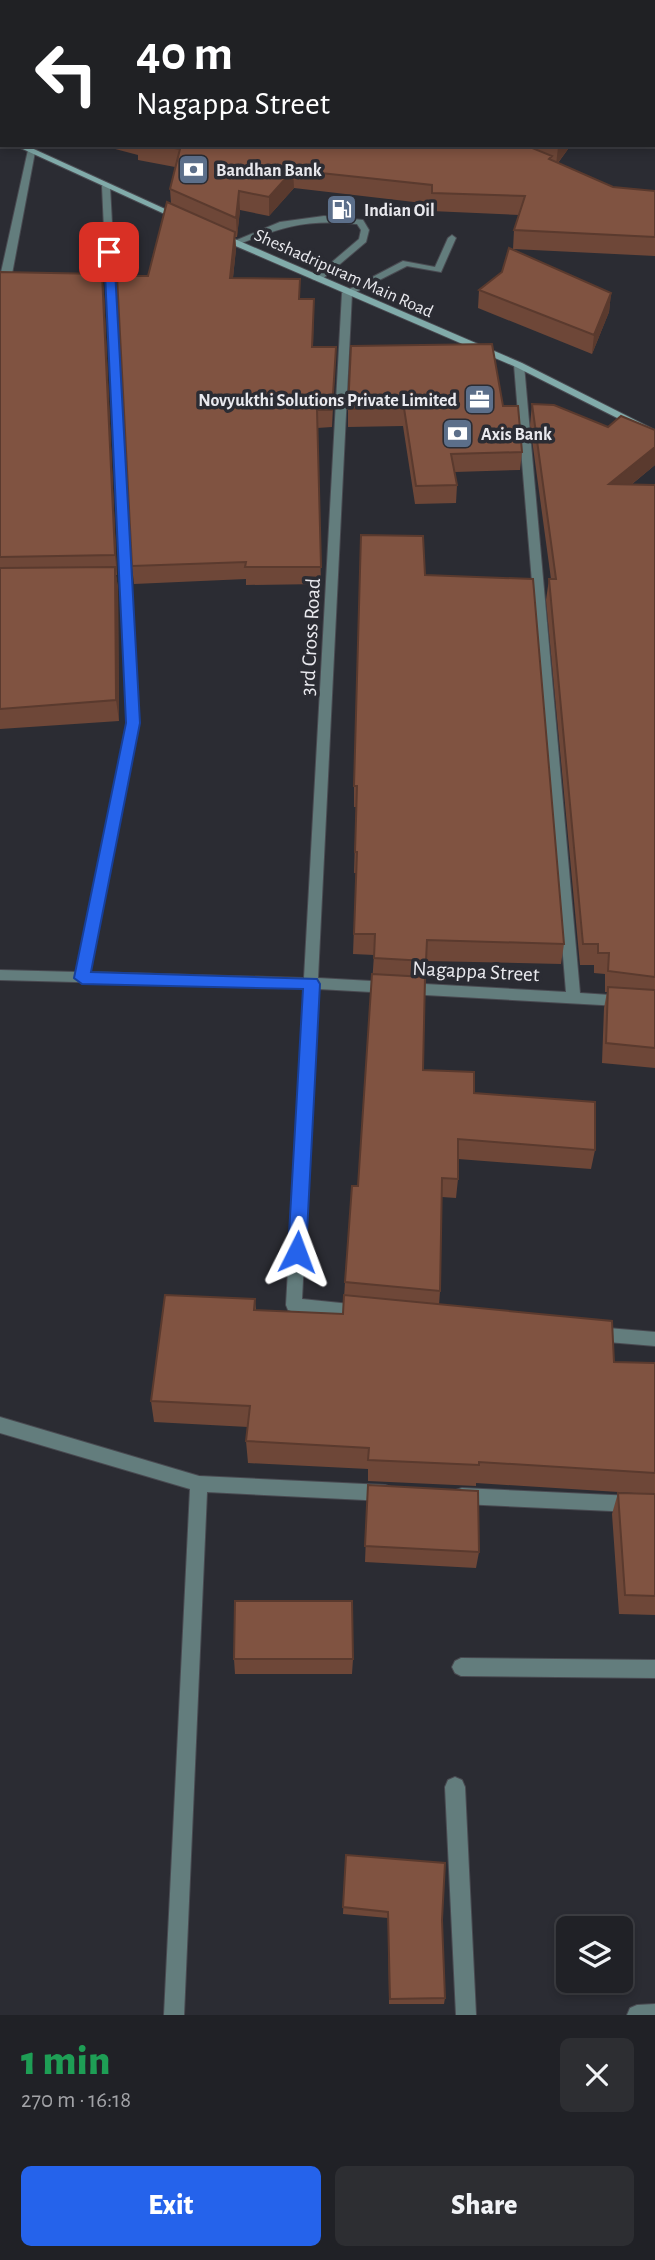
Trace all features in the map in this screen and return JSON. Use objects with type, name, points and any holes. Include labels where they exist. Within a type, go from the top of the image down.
[{"type":"street","points":[[22,147],[198,225]]},
{"type":"street","points":[[0,274],[7,274],[31,152]]},
{"type":"street","points":[[82,978],[133,723],[106,186]]},
{"type":"street","points":[[236,242],[310,217],[360,222],[365,230],[363,240],[317,279]]},
{"type":"street","name":"Sheshadripuram Main Road","points":[[211,231],[347,293],[519,365],[655,434]]},
{"type":"street","points":[[347,293],[406,263],[438,270],[452,239]]},
{"type":"street","name":"3rd Cross Road","points":[[347,293],[294,1305],[377,1313]]},
{"type":"street","points":[[519,365],[573,997]]},
{"type":"street","points":[[112,581],[126,581]]},
{"type":"street","name":"Nagappa Street","points":[[0,975],[312,984],[655,1003]]},
{"type":"street","points":[[586,1333],[655,1339]]},
{"type":"street","points":[[0,1425],[200,1484],[407,1494]]},
{"type":"street","points":[[174,2015],[200,1484]]},
{"type":"street","points":[[448,1496],[655,1505]]},
{"type":"street","points":[[461,1667],[655,1669]]},
{"type":"street","points":[[455,1787],[466,2015]]},
{"type":"street","points":[[637,2015],[655,2014]]},
{"type":"building","points":[[169,147],[530,147],[552,156],[549,159],[613,187],[655,191],[655,237],[514,230],[525,196],[432,193],[432,185],[293,170],[269,197],[239,191],[236,218],[170,189],[180,149]]},
{"type":"building","points":[[167,202],[235,232],[230,278],[300,279],[299,299],[314,299],[312,347],[336,347],[332,410],[317,410],[321,567],[245,567],[246,562],[132,566],[117,276],[148,276]]},
{"type":"building","points":[[509,248],[611,293],[594,335],[479,290],[502,272]]},
{"type":"building","points":[[0,272],[102,274],[115,555],[0,557]]},
{"type":"building","points":[[492,344],[503,406],[518,406],[522,452],[451,454],[457,485],[416,486],[404,408],[348,409],[351,346]]},
{"type":"building","points":[[532,404],[554,405],[608,427],[621,416],[655,430],[655,447],[609,484],[655,485],[655,977],[608,971],[609,953],[598,953],[598,944],[583,944],[549,579],[556,579]]},
{"type":"building","points":[[361,535],[423,536],[425,575],[533,579],[564,944],[427,940],[426,961],[374,958],[375,934],[354,934],[357,786],[354,786]]},
{"type":"building","points":[[115,567],[116,700],[0,709],[0,568]]},
{"type":"building","points":[[372,974],[425,977],[423,1070],[474,1072],[474,1093],[595,1102],[595,1150],[458,1139],[458,1179],[442,1178],[440,1291],[345,1282],[352,1186],[358,1186]]},
{"type":"building","points":[[608,987],[655,990],[655,1048],[606,1043]]},
{"type":"building","points":[[165,1295],[255,1299],[254,1310],[343,1314],[344,1295],[612,1321],[614,1362],[655,1363],[655,1473],[479,1462],[479,1465],[368,1460],[369,1448],[246,1441],[250,1406],[151,1401]]},
{"type":"building","points":[[368,1485],[478,1491],[479,1552],[365,1546]]},
{"type":"building","points":[[618,1493],[655,1494],[655,1596],[625,1595]]},
{"type":"building","points":[[235,1601],[352,1601],[353,1659],[234,1659]]},
{"type":"building","points":[[346,1855],[445,1863],[442,1920],[445,1998],[390,1999],[388,1912],[343,1907]]},
{"type":"place","name":"Bandhan Bank","points":[[193,170]]},
{"type":"place","name":"Indian Oil","points":[[341,210]]},
{"type":"place","name":"Novyukthi Solutions Private Limited","points":[[480,400]]},
{"type":"place","name":"Axis Bank","points":[[458,434]]},
{"type":"route","points":[[109,252],[133,723],[82,978],[312,984],[297,1252]]}]
